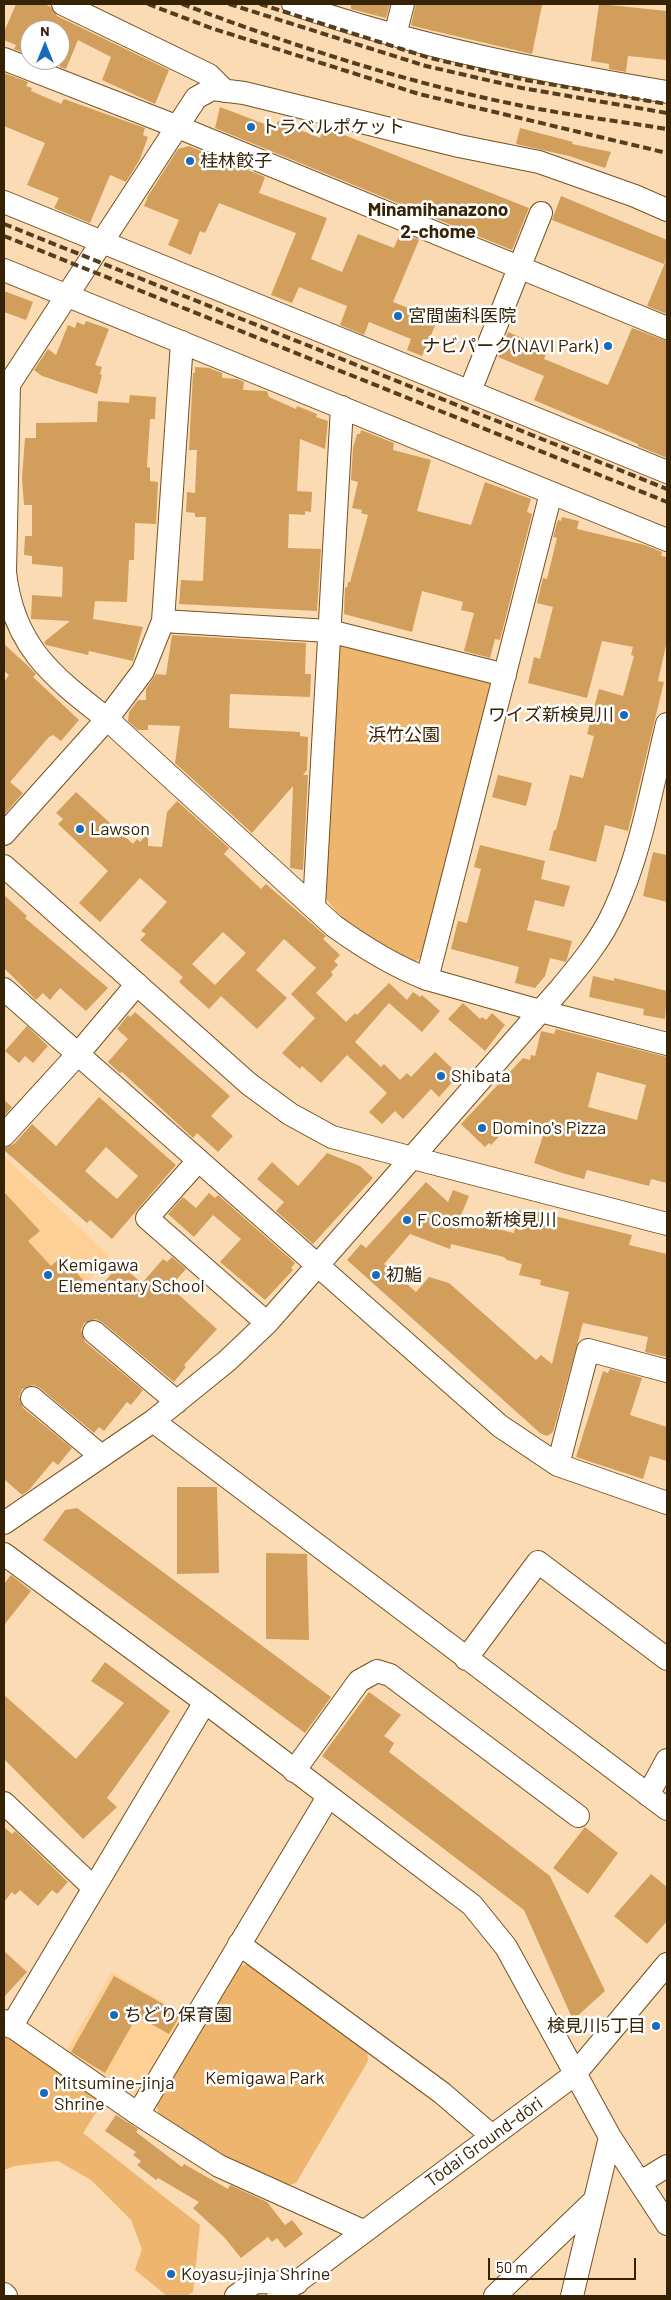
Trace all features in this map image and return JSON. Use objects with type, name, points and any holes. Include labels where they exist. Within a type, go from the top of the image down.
[{"type":"street","points":[[63,4],[182,64],[199,69],[209,75],[225,91]]},
{"type":"street","points":[[293,4],[395,35],[517,64],[667,92]]},
{"type":"street","points":[[395,35],[403,4]]},
{"type":"street","points":[[4,58],[178,127],[667,328]]},
{"type":"street","points":[[667,210],[635,196],[540,162],[459,146],[244,93],[212,89],[196,98],[6,389],[5,572],[9,622],[50,671],[107,719],[334,926],[357,943],[409,972],[427,979],[667,1044]]},
{"type":"street","points":[[4,202],[667,472]]},
{"type":"street","points":[[470,392],[541,213]]},
{"type":"street","points":[[4,270],[667,540]]},
{"type":"street","points":[[4,834],[107,719],[143,671],[163,620],[182,342]]},
{"type":"street","points":[[314,906],[342,407]]},
{"type":"street","points":[[427,979],[552,493]]},
{"type":"street","points":[[163,620],[329,631],[505,675]]},
{"type":"street","points":[[4,1523],[153,1421],[227,1361],[267,1323],[560,990],[592,948],[614,912],[634,858],[667,724]]},
{"type":"street","points":[[4,866],[249,1084],[290,1114],[332,1137],[667,1224]]},
{"type":"street","points":[[4,1135],[78,1054],[137,984]]},
{"type":"street","points":[[4,989],[500,1426],[558,1465],[667,1503]]},
{"type":"street","points":[[198,1161],[147,1218],[267,1323]]},
{"type":"street","points":[[94,1332],[177,1402]]},
{"type":"street","points":[[558,1465],[588,1350],[667,1371]]},
{"type":"street","points":[[32,1398],[101,1456]]},
{"type":"street","points":[[153,1421],[667,1809]]},
{"type":"street","points":[[4,1554],[205,1702],[472,1905],[506,1947],[574,2075],[610,2137],[664,2219]]},
{"type":"street","points":[[466,1658],[538,1562],[667,1659]]},
{"type":"street","points":[[294,1771],[359,1681],[377,1671],[390,1675],[578,1816]]},
{"type":"street","points":[[205,1702],[94,1888],[7,2024],[138,2114],[219,2166],[363,2231]]},
{"type":"street","points":[[648,1794],[667,1760]]},
{"type":"street","points":[[138,2114],[328,1797]]},
{"type":"street","points":[[4,1803],[94,1888]]},
{"type":"street","points":[[239,1944],[442,2093],[492,2136]]},
{"type":"street","name":"Tōdai Ground-dōri","points":[[278,2296],[297,2292],[363,2231],[574,2075],[667,1964]]},
{"type":"street","points":[[572,2296],[610,2137]]},
{"type":"street","points":[[641,2182],[667,2166]]},
{"type":"street","points":[[495,2296],[594,2200]]},
{"type":"street","points":[[236,2296],[255,2282],[297,2292]]},
{"type":"shaded area","name":"Kemigawa Elementary School","points":[[4,1156],[109,1256],[4,1384]]},
{"type":"shaded area","points":[[112,1972],[186,2015],[142,2092],[126,2095],[64,2055]]},
{"type":"green space","name":"浜竹公園","points":[[345,642],[488,677],[493,686],[423,957],[410,964],[372,942],[351,926],[331,906],[322,893],[336,647]]},
{"type":"green space","name":"Kemigawa Park","points":[[251,1964],[367,2050],[368,2061],[296,2183],[286,2186],[212,2151],[160,2119],[156,2104],[236,1966]]},
{"type":"green space","points":[[9,2033],[105,2099],[83,2133],[200,2225],[193,2292],[186,2296],[167,2296],[135,2270],[142,2249],[131,2220],[91,2180],[58,2161],[14,2166],[4,2170],[4,2038]]},
{"type":"building","points":[[16,4],[44,4],[51,7],[57,16],[65,20],[20,20],[20,51],[14,49],[16,45],[4,40],[4,32]]},
{"type":"building","points":[[351,4],[390,4],[386,18],[351,9]]},
{"type":"building","points":[[416,4],[542,5],[532,54],[413,26],[411,25]]},
{"type":"building","points":[[599,4],[667,11],[667,60],[628,56],[626,72],[609,69],[609,64],[591,61]]},
{"type":"building","points":[[70,22],[169,70],[155,104],[102,80],[111,57],[78,40],[70,59]]},
{"type":"building","points":[[4,73],[28,82],[26,86],[32,88],[31,91],[61,104],[64,99],[145,128],[143,135],[148,137],[140,159],[126,182],[110,175],[90,223],[54,208],[59,198],[27,185],[45,143],[4,126]]},
{"type":"building","points":[[220,107],[275,128],[278,121],[320,138],[324,127],[529,208],[512,250],[215,128]]},
{"type":"building","points":[[520,128],[573,142],[572,144],[611,152],[605,168],[569,156],[516,144]]},
{"type":"building","points":[[189,146],[265,177],[259,193],[327,218],[311,259],[342,272],[358,234],[394,248],[400,233],[419,240],[393,302],[422,313],[424,308],[440,314],[422,356],[407,350],[411,339],[369,322],[364,335],[340,325],[347,306],[299,287],[292,303],[271,295],[296,233],[219,203],[205,233],[200,231],[191,255],[168,245],[179,220],[144,206],[148,196],[178,149]]},
{"type":"building","points":[[561,196],[667,240],[667,256],[664,264],[552,220]]},
{"type":"building","points":[[667,258],[667,314],[647,306]]},
{"type":"building","points":[[4,291],[33,302],[26,320],[4,312]]},
{"type":"building","points":[[86,321],[109,329],[95,365],[102,367],[97,394],[42,376],[34,370],[48,349],[56,355],[68,325],[75,328],[77,322],[84,325]]},
{"type":"building","points":[[632,328],[667,341],[667,458],[534,400],[544,376],[498,357],[508,332],[548,349],[544,359],[608,385]]},
{"type":"building","points":[[195,367],[209,368],[222,373],[222,378],[237,379],[244,382],[243,390],[267,391],[269,397],[296,409],[297,406],[317,414],[316,417],[328,421],[325,449],[300,439],[297,491],[312,492],[311,512],[305,511],[305,515],[289,514],[288,548],[321,549],[317,611],[179,604],[181,580],[203,581],[206,517],[195,517],[195,513],[186,512],[187,492],[195,493],[197,450],[189,450],[193,373],[195,373]]},
{"type":"building","points":[[130,395],[156,397],[155,419],[150,419],[147,467],[150,468],[150,481],[158,482],[156,524],[135,523],[134,560],[129,560],[127,602],[95,601],[93,619],[143,627],[133,661],[89,651],[88,655],[46,645],[44,642],[70,621],[31,619],[32,595],[62,597],[63,567],[32,564],[32,556],[24,555],[25,536],[32,536],[32,505],[24,505],[22,478],[25,438],[36,438],[36,423],[97,422],[98,401],[129,403]]},
{"type":"building","points":[[361,430],[394,443],[393,450],[431,460],[417,511],[471,525],[485,482],[531,499],[527,512],[532,514],[500,640],[495,639],[490,658],[464,651],[474,613],[461,610],[463,602],[422,591],[412,632],[344,614],[345,587],[347,588],[348,582],[350,582],[368,515],[361,513],[362,510],[352,508],[358,482],[351,480],[353,448],[357,434],[360,434]]},
{"type":"building","points":[[562,517],[579,521],[577,529],[645,545],[662,552],[661,556],[667,557],[667,641],[658,681],[664,682],[628,831],[605,825],[596,862],[549,850],[570,775],[583,778],[594,736],[587,734],[599,689],[623,696],[634,656],[631,655],[633,647],[602,641],[587,698],[528,683],[534,657],[540,659],[553,607],[537,603],[543,578],[547,579],[557,538],[553,537],[558,520],[561,521]]},
{"type":"building","points":[[172,635],[306,643],[305,674],[311,674],[310,697],[230,694],[229,728],[300,732],[300,736],[308,737],[307,770],[303,775],[308,775],[303,870],[290,868],[293,786],[252,833],[175,763],[180,726],[148,725],[148,730],[138,730],[128,721],[129,712],[138,700],[146,700],[146,689],[156,674],[166,675]]},
{"type":"building","points":[[4,644],[36,674],[33,677],[79,720],[61,741],[53,735],[49,737],[10,782],[23,793],[4,815],[4,682],[9,675],[4,671]]},
{"type":"building","points":[[498,775],[532,783],[526,806],[492,797]]},
{"type":"building","points":[[76,792],[133,844],[137,839],[140,842],[148,833],[148,846],[162,847],[167,812],[177,801],[229,848],[224,854],[261,889],[266,884],[326,936],[323,939],[340,955],[334,961],[338,965],[331,972],[333,975],[316,993],[346,1022],[355,1013],[357,1015],[389,983],[407,1000],[413,992],[420,997],[422,995],[440,1011],[422,1032],[389,1003],[355,1042],[381,1067],[384,1064],[400,1080],[407,1073],[411,1077],[435,1052],[459,1075],[439,1097],[431,1089],[403,1119],[395,1111],[382,1124],[369,1112],[387,1093],[347,1055],[321,1083],[302,1066],[300,1069],[282,1053],[315,1018],[291,994],[316,968],[284,939],[256,970],[287,998],[257,1029],[221,996],[209,1009],[179,982],[183,977],[140,940],[146,934],[141,931],[167,902],[140,878],[100,922],[79,903],[108,871],[58,824],[63,819],[56,813]],"holes":[[[223,932],[246,953],[215,985],[192,964]]]},
{"type":"building","points":[[480,845],[545,861],[541,879],[570,886],[564,907],[535,900],[527,930],[572,941],[566,962],[550,958],[545,976],[535,988],[515,983],[519,967],[451,949],[458,921],[467,923],[481,869],[474,867]]},
{"type":"building","points":[[653,852],[667,855],[667,902],[643,896]]},
{"type":"building","points":[[4,895],[27,916],[25,918],[108,988],[86,1011],[60,988],[50,1000],[43,993],[36,1000],[4,968]]},
{"type":"building","points":[[593,976],[614,981],[614,978],[667,991],[665,1019],[643,1015],[644,1009],[589,997]]},
{"type":"building","points":[[463,1003],[480,1019],[482,1017],[486,1020],[492,1013],[505,1025],[485,1051],[448,1019]]},
{"type":"building","points":[[135,1012],[230,1096],[211,1116],[233,1136],[218,1152],[197,1133],[193,1138],[122,1072],[120,1073],[108,1062],[128,1039],[117,1029],[128,1015],[130,1017]]},
{"type":"building","points":[[27,1026],[48,1046],[33,1063],[25,1056],[19,1063],[5,1051]]},
{"type":"building","points":[[556,1029],[667,1057],[667,1183],[651,1179],[649,1186],[587,1170],[584,1179],[562,1173],[534,1163],[543,1136],[514,1121],[491,1145],[489,1143],[485,1147],[461,1124],[523,1058],[530,1060],[531,1055],[535,1056],[541,1031],[554,1034]],"holes":[[[597,1072],[646,1085],[637,1120],[588,1107]]]},
{"type":"building","points":[[99,1097],[176,1165],[112,1239],[90,1220],[87,1223],[4,1150],[4,1148],[14,1144],[32,1124],[56,1146]],"holes":[[[106,1147],[138,1176],[117,1199],[85,1171]]]},
{"type":"building","points":[[4,1100],[12,1107],[4,1116]]},
{"type":"building","points":[[327,1153],[360,1166],[373,1178],[313,1244],[276,1211],[284,1202],[257,1179],[272,1162],[298,1186]]},
{"type":"building","points":[[426,1182],[448,1202],[453,1190],[469,1196],[459,1220],[514,1233],[519,1210],[530,1212],[530,1210],[632,1235],[629,1245],[667,1254],[667,1357],[645,1352],[648,1337],[583,1323],[553,1432],[547,1436],[540,1433],[347,1260],[361,1244],[366,1248]],"holes":[[[410,1234],[450,1249],[451,1244],[504,1257],[507,1260],[522,1264],[519,1275],[541,1280],[540,1285],[569,1292],[552,1364],[541,1355],[536,1360],[449,1283],[429,1277],[416,1292],[384,1264]]]},
{"type":"building","points":[[4,1192],[40,1231],[28,1241],[51,1266],[62,1256],[95,1294],[119,1264],[142,1283],[163,1259],[167,1262],[172,1257],[186,1269],[170,1287],[217,1329],[184,1365],[186,1367],[174,1382],[102,1322],[96,1319],[84,1323],[81,1330],[85,1342],[143,1390],[131,1405],[127,1402],[104,1431],[99,1427],[94,1433],[40,1388],[34,1385],[22,1389],[19,1396],[23,1408],[72,1448],[58,1465],[53,1461],[29,1490],[22,1495],[4,1479]]},
{"type":"building","points":[[209,1193],[215,1198],[218,1195],[295,1263],[291,1268],[293,1270],[265,1300],[220,1262],[241,1239],[213,1215],[194,1237],[168,1214],[183,1197],[196,1208]]},
{"type":"building","points":[[610,1369],[642,1378],[630,1415],[667,1427],[667,1461],[650,1456],[643,1479],[576,1457],[603,1371],[608,1373]]},
{"type":"building","points":[[177,1487],[217,1487],[219,1573],[177,1574]]},
{"type":"building","points":[[77,1508],[331,1697],[305,1733],[43,1540],[65,1510]]},
{"type":"building","points":[[266,1553],[307,1554],[309,1640],[266,1639]]},
{"type":"building","points":[[11,1575],[31,1591],[4,1625],[4,1584]]},
{"type":"building","points":[[105,1662],[170,1711],[107,1798],[117,1807],[83,1839],[4,1759],[4,1695],[76,1759],[124,1703],[91,1681]]},
{"type":"building","points":[[369,1692],[401,1715],[384,1736],[394,1743],[389,1752],[550,1876],[605,1991],[573,2020],[524,1910],[322,1756]]},
{"type":"building","points":[[4,1827],[12,1834],[15,1831],[68,1882],[57,1894],[52,1890],[38,1906],[20,1890],[15,1895],[12,1892],[4,1902]]},
{"type":"building","points":[[585,1827],[618,1853],[588,1894],[553,1868]]},
{"type":"building","points":[[651,1874],[667,1887],[667,1921],[647,1944],[614,1916]]},
{"type":"building","points":[[4,1951],[27,1972],[4,1997]]},
{"type":"building","points":[[114,1976],[181,2014],[169,2034],[137,2016],[105,2073],[71,2052]]},
{"type":"building","points":[[116,2115],[138,2129],[136,2132],[182,2167],[184,2164],[228,2189],[230,2185],[267,2202],[285,2225],[292,2220],[303,2234],[285,2248],[277,2238],[272,2242],[268,2237],[241,2258],[224,2237],[193,2208],[199,2202],[158,2178],[156,2180],[137,2165],[141,2161],[133,2155],[136,2152],[105,2131]]},
{"type":"railway","points":[[148,4],[211,28],[419,94],[667,153]]},
{"type":"railway","points":[[182,4],[306,48],[390,74],[475,96],[536,109],[667,129]]},
{"type":"railway","points":[[229,4],[426,66],[522,88],[667,113]]},
{"type":"railway","points":[[260,4],[430,58],[525,80],[667,104]]},
{"type":"railway","points":[[4,224],[667,489]]},
{"type":"railway","points":[[4,236],[667,502]]},
{"type":"place","name":"トラベルポケット","points":[[251,127]]},
{"type":"place","name":"桂林餃子","points":[[190,161]]},
{"type":"place","name":"宮間歯科医院","points":[[398,316]]},
{"type":"place","name":"ナビパーク(NAVI Park)","points":[[608,346]]},
{"type":"place","name":"ワイズ新検見川","points":[[624,715]]},
{"type":"place","name":"Lawson","points":[[80,829]]},
{"type":"place","name":"Shibata","points":[[441,1076]]},
{"type":"place","name":"Domino's Pizza","points":[[482,1128]]},
{"type":"place","name":"F Cosmo新検見川","points":[[407,1220]]},
{"type":"place","name":"Kemigawa Elementary School","points":[[48,1275]]},
{"type":"place","name":"初鮨","points":[[376,1275]]},
{"type":"place","name":"ちどり保育園","points":[[114,2015]]},
{"type":"place","name":"検見川5丁目","points":[[656,2026]]},
{"type":"place","name":"Mitsumine-jinja Shrine","points":[[44,2093]]},
{"type":"place","name":"Koyasu-jinja Shrine","points":[[171,2274]]},
{"type":"district","name":"Minamihanazono 2-chome","points":[[438,221]]}]
